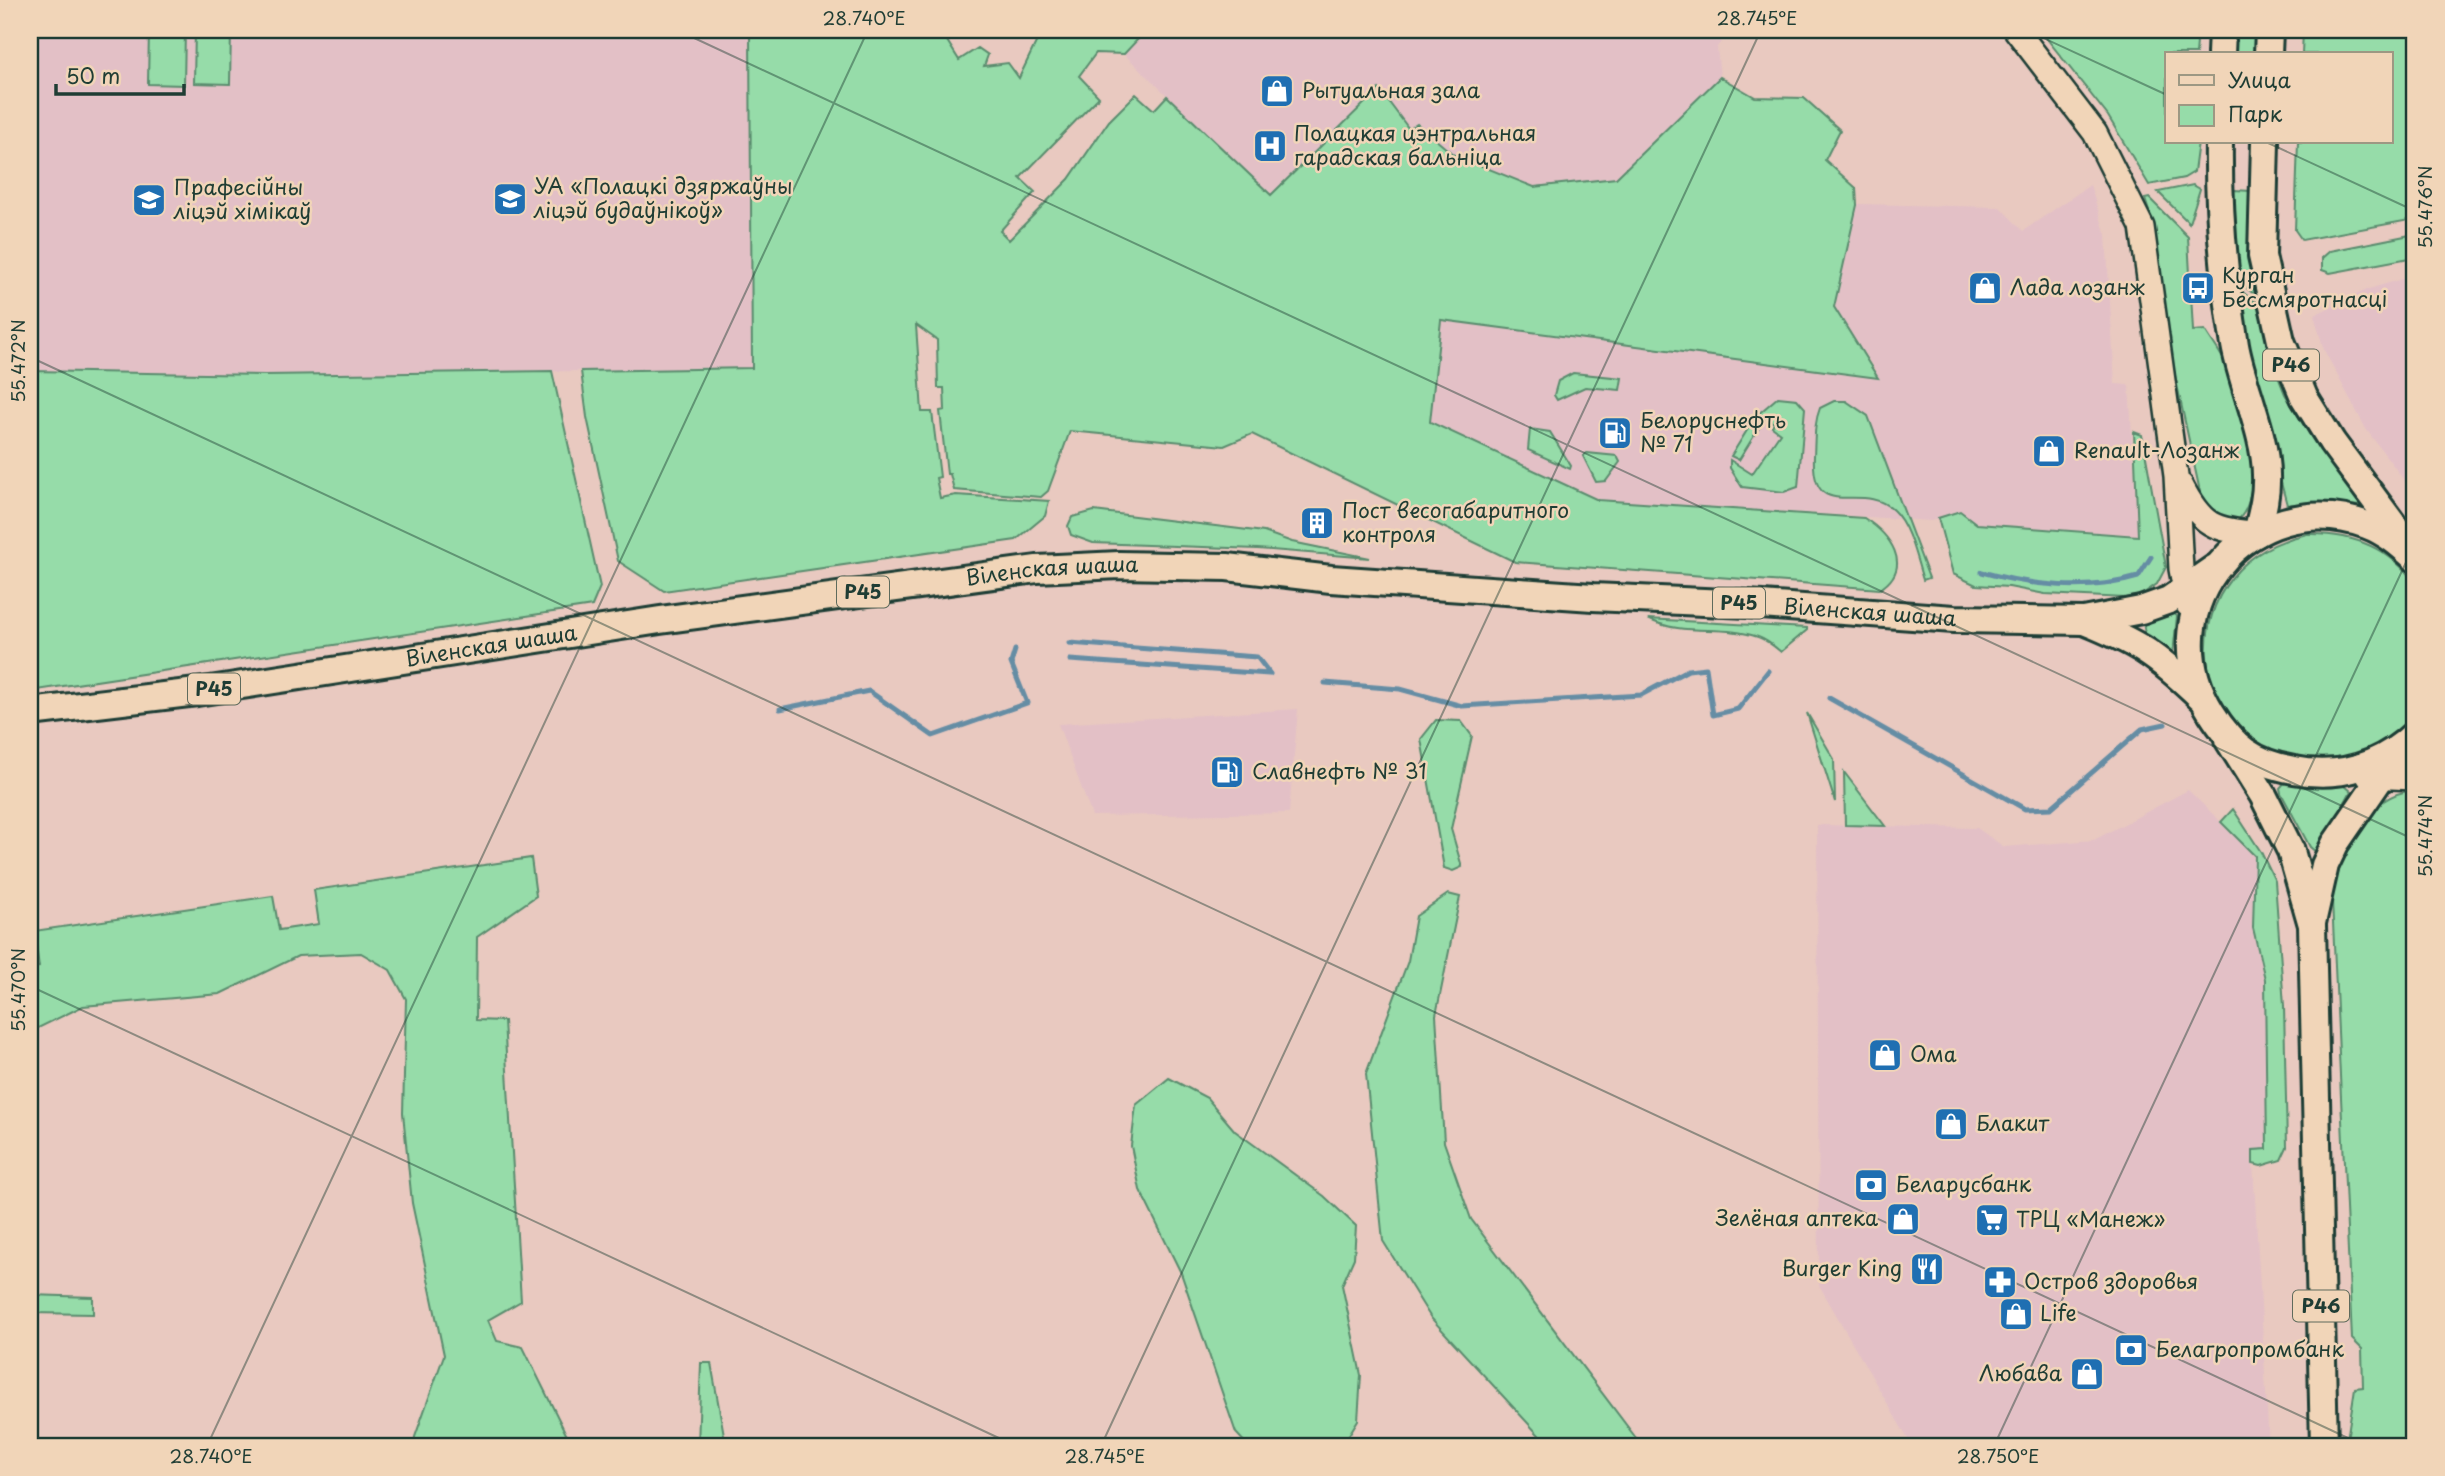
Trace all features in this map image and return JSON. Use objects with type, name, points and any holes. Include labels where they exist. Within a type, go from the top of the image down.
[{"type":"main road","points":[[2016,30],[2095,133],[2142,228],[2176,476],[2192,626]]},
{"type":"main road","points":[[2221,30],[2221,52]]},
{"type":"main road","points":[[2268,52],[2269,30]]},
{"type":"main road","name":"Р46","points":[[2219,144],[2218,181],[2227,289],[2236,348],[2267,472],[2265,505],[2257,533]]},
{"type":"main road","name":"Р46","points":[[2265,144],[2262,257],[2281,341],[2304,397],[2332,442],[2415,556]]},
{"type":"main road","points":[[2176,476],[2198,515],[2212,525],[2227,531],[2257,533]]},
{"type":"main road","name":"Р46","points":[[2312,925],[2291,851],[2263,795],[2204,700],[2193,675],[2192,626],[2198,597],[2215,568],[2233,548],[2257,533],[2285,521],[2313,517],[2342,518],[2369,525],[2397,541],[2415,556]]},
{"type":"main road","name":"Віленская шаша","points":[[30,712],[197,692],[804,599],[1037,569],[1106,566],[1227,567],[1345,580],[1954,619],[2084,621]]},
{"type":"main road","name":"Р45","points":[[2084,621],[2141,610],[2186,589],[2215,568]]},
{"type":"main road","name":"Р45","points":[[2084,621],[2130,640],[2152,653],[2204,700]]},
{"type":"main road","name":"Р46","points":[[2228,739],[2266,765],[2306,773],[2340,773],[2376,763],[2408,741]]},
{"type":"main road","name":"Р46","points":[[2324,1446],[2312,925],[2325,865],[2344,828],[2408,741]]},
{"type":"main road","points":[[2340,773],[2379,778],[2415,778]]},
{"type":"shaded area","name":"УА «Полацкі дзяржаўны ліцэй будаўнікоў»","points":[[30,30],[750,30],[752,369],[265,375],[30,371]]},
{"type":"shaded area","points":[[1139,30],[1730,30],[1717,47],[1720,77],[1616,178],[1534,187],[1454,155],[1417,125],[1410,130],[1379,90],[1271,195],[1124,54],[1140,37]]},
{"type":"shaded area","points":[[2090,185],[2106,235],[2115,384],[2129,385],[2138,536],[1977,524],[1960,511],[1931,521],[1598,500],[1430,422],[1441,320],[1877,378],[1875,370],[1834,307],[1857,204],[2000,207],[2023,231]]},
{"type":"shaded area","points":[[2415,275],[2415,495],[2366,429],[2324,350],[2314,315],[2369,289]]},
{"type":"shaded area","points":[[1298,709],[1289,813],[1092,816],[1058,724]]},
{"type":"shaded area","points":[[2188,790],[2255,855],[2253,928],[2265,979],[2267,1150],[2254,1150],[2253,1164],[2269,1446],[1912,1446],[1819,1285],[1817,825],[1977,828],[2004,847],[2094,840]]},
{"type":"green space","points":[[149,30],[185,30],[184,85],[148,84]]},
{"type":"green space","points":[[195,30],[231,30],[230,84],[194,83]]},
{"type":"green space","points":[[750,30],[917,30],[917,34],[944,36],[959,60],[978,48],[988,55],[984,66],[1008,63],[1019,78],[1042,30],[1139,30],[1140,37],[1124,54],[1096,53],[1079,76],[1099,97],[1020,178],[1035,192],[1000,231],[1009,240],[1069,179],[1109,121],[1136,94],[1154,110],[1167,96],[1271,195],[1379,89],[1409,129],[1417,124],[1454,155],[1534,187],[1616,178],[1720,77],[1755,97],[1804,98],[1840,130],[1825,160],[1856,188],[1857,205],[1834,307],[1878,378],[1441,320],[1430,422],[1598,500],[1864,518],[1889,541],[1897,561],[1896,570],[1880,589],[1515,562],[1252,434],[1224,446],[1070,431],[1048,491],[1041,497],[954,490],[950,474],[947,474],[940,411],[945,410],[944,388],[938,388],[937,340],[916,325],[922,412],[932,412],[940,477],[936,478],[940,498],[956,495],[1049,501],[1045,516],[1016,540],[664,591],[618,561],[587,417],[581,371],[752,368]]},
{"type":"green space","points":[[2040,30],[2198,30],[2196,52],[2165,52],[2165,144],[2198,144],[2194,172],[2184,178],[2149,185],[2108,116]]},
{"type":"green space","points":[[2235,30],[2256,30],[2255,52],[2234,52]]},
{"type":"green space","points":[[2303,30],[2415,30],[2415,219],[2302,240],[2295,230],[2298,144],[2392,144],[2392,52],[2302,52]]},
{"type":"green space","points":[[2193,185],[2200,189],[2189,223],[2158,192]]},
{"type":"green space","points":[[2234,190],[2251,191],[2256,296],[2236,279]]},
{"type":"green space","points":[[2149,198],[2188,237],[2193,331],[2205,330],[2222,357],[2240,402],[2252,470],[2251,491],[2246,508],[2236,522],[2218,518],[2202,501],[2173,366],[2154,227],[2145,199]]},
{"type":"green space","points":[[2415,234],[2415,257],[2330,273],[2322,270],[2322,258],[2330,251]]},
{"type":"green space","points":[[2236,287],[2258,304],[2269,354],[2285,394],[2311,437],[2361,506],[2310,502],[2287,505],[2243,340]]},
{"type":"green space","points":[[30,371],[265,375],[552,371],[600,587],[592,606],[30,691]]},
{"type":"green space","points":[[1573,373],[1622,378],[1620,390],[1585,387],[1557,400],[1554,395],[1558,381]]},
{"type":"green space","points":[[1778,397],[1797,399],[1805,408],[1798,487],[1784,492],[1742,487],[1730,468],[1730,460],[1752,474],[1780,433],[1772,427],[1774,423],[1765,418],[1739,460],[1731,456],[1756,416]]},
{"type":"green space","points":[[1834,401],[1846,401],[1868,416],[1929,578],[1923,580],[1908,534],[1893,510],[1881,502],[1867,498],[1841,498],[1830,496],[1821,490],[1815,477],[1816,425],[1820,408]]},
{"type":"green space","points":[[1530,429],[1550,432],[1571,466],[1570,469],[1528,450]]},
{"type":"green space","points":[[2134,432],[2142,435],[2166,567],[2157,584],[2141,595],[2125,598],[2045,594],[2009,587],[1976,585],[1953,574],[1938,518],[1960,511],[1977,524],[2138,536]]},
{"type":"green space","points":[[1587,453],[1617,456],[1620,462],[1606,481],[1596,482],[1583,456]]},
{"type":"green space","points":[[1094,511],[1264,532],[1292,542],[1370,558],[1258,549],[1093,543],[1071,535],[1068,526],[1072,517]]},
{"type":"green space","points":[[2307,534],[2339,536],[2368,545],[2393,560],[2415,583],[2415,714],[2392,739],[2372,751],[2341,760],[2289,757],[2249,737],[2222,706],[2208,667],[2209,625],[2226,586],[2258,554]]},
{"type":"green space","points":[[2171,612],[2177,616],[2173,654],[2145,634],[2143,622]]},
{"type":"green space","points":[[1648,619],[1807,630],[1781,652],[1764,640],[1744,633],[1675,628]]},
{"type":"green space","points":[[1807,713],[1834,759],[1835,802]]},
{"type":"green space","points":[[1436,720],[1461,721],[1472,736],[1451,829],[1462,867],[1453,871],[1444,868],[1421,739]]},
{"type":"green space","points":[[1844,772],[1885,826],[1845,825]]},
{"type":"green space","points":[[2285,782],[2345,786],[2351,791],[2317,853],[2310,847],[2281,793],[2280,788]]},
{"type":"green space","points":[[2415,790],[2415,1446],[2346,1446],[2355,1388],[2363,1387],[2362,1349],[2352,1339],[2332,900],[2348,846],[2368,815],[2397,794]]},
{"type":"green space","points":[[2233,809],[2261,852],[2275,881],[2284,1006],[2287,1147],[2281,1160],[2261,1166],[2253,1164],[2253,1150],[2267,1149],[2265,979],[2253,928],[2255,856],[2221,822]]},
{"type":"green space","points":[[531,858],[536,896],[477,937],[476,1020],[504,1021],[521,1301],[488,1320],[497,1341],[523,1347],[572,1446],[414,1446],[444,1355],[412,1203],[403,1113],[406,999],[390,970],[361,953],[298,956],[220,994],[83,1006],[30,1032],[30,968],[39,967],[34,931],[273,896],[279,930],[319,924],[314,890]]},
{"type":"green space","points":[[1448,894],[1460,897],[1436,1015],[1444,1142],[1471,1219],[1642,1446],[1549,1446],[1431,1318],[1383,1241],[1366,1074],[1408,961],[1416,916]]},
{"type":"green space","points":[[1169,1078],[1207,1098],[1235,1131],[1324,1196],[1356,1226],[1354,1258],[1342,1285],[1361,1375],[1358,1420],[1342,1446],[1248,1446],[1236,1433],[1181,1273],[1140,1190],[1131,1146],[1136,1105]]},
{"type":"green space","points":[[30,1295],[93,1297],[93,1314],[30,1313]]},
{"type":"green space","points":[[701,1363],[711,1363],[726,1446],[698,1446]]},
{"type":"waterway","points":[[1982,572],[2040,584],[2100,585],[2138,577],[2151,557]]},
{"type":"waterway","points":[[1069,643],[1257,657],[1270,674]]},
{"type":"waterway","points":[[780,709],[869,691],[933,736],[1027,703],[1011,663],[1015,650]]},
{"type":"waterway","points":[[1070,660],[1269,674]]},
{"type":"waterway","points":[[1325,683],[1400,689],[1462,706],[1641,695],[1688,670],[1706,668],[1713,715],[1738,709],[1768,671]]},
{"type":"waterway","points":[[1829,698],[2025,809],[2051,808],[2142,729],[2165,724]]},
{"type":"place","name":"Рытуальная зала","points":[[1277,91]]},
{"type":"place","name":"Полацкая цэнтральная гарадская бальніца","points":[[1270,146]]},
{"type":"place","name":"УА «Полацкі дзяржаўны ліцэй будаўнікоў»","points":[[510,199]]},
{"type":"place","name":"Прафесійны ліцэй хімікаў","points":[[149,200]]},
{"type":"place","name":"Лада лозанж","points":[[1985,288]]},
{"type":"place","name":"Курган Бессмяротнасці","points":[[2198,288]]},
{"type":"place","name":"Белоруснефть № 71","points":[[1615,433]]},
{"type":"place","name":"Renault-Лозанж","points":[[2049,451]]},
{"type":"place","name":"Пост весогабаритного контроля","points":[[1317,523]]},
{"type":"place","name":"Славнефть № 31","points":[[1227,772]]},
{"type":"place","name":"Ома","points":[[1885,1055]]},
{"type":"place","name":"Блакит","points":[[1951,1124]]},
{"type":"place","name":"Беларусбанк","points":[[1871,1185]]},
{"type":"place","name":"Зелёная аптека","points":[[1903,1219]]},
{"type":"place","name":"ТРЦ «Манеж»","points":[[1992,1220]]},
{"type":"place","name":"Burger King","points":[[1927,1269]]},
{"type":"place","name":"Остров здоровья","points":[[2000,1282]]},
{"type":"place","name":"Life","points":[[2016,1314]]},
{"type":"place","name":"Белагропромбанк","points":[[2131,1350]]},
{"type":"place","name":"Любава","points":[[2087,1374]]}]
